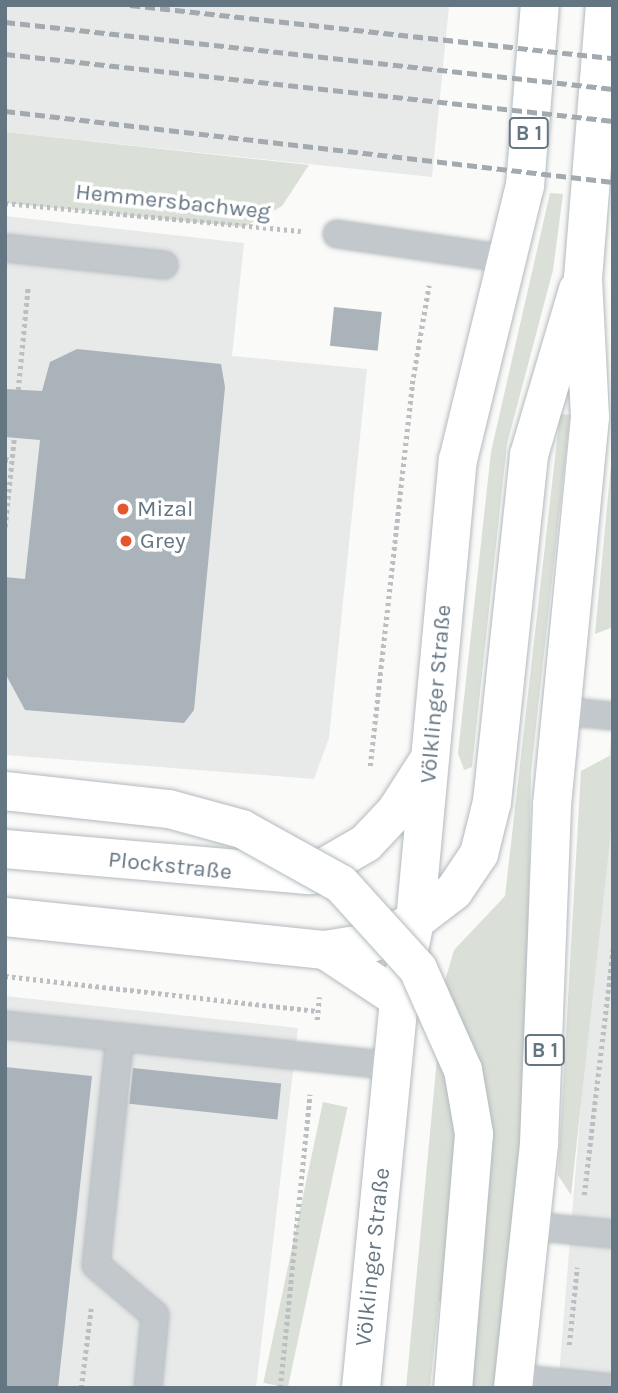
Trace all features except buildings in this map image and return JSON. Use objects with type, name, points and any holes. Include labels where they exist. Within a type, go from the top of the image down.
[{"type":"main road","name":"Völklinger Straße","points":[[361,1388],[399,999],[415,921],[458,460],[525,186],[540,5]]},
{"type":"main road","name":"B 1","points":[[513,1383],[530,1226],[561,711],[602,419],[583,278],[605,5]]},
{"type":"main road","name":"B 1","points":[[325,950],[374,942],[415,921],[454,891],[479,854],[492,803],[529,454],[541,396],[583,278]]},
{"type":"main road","name":"Plockstraße","points":[[5,849],[283,878],[333,867],[396,811],[430,758]]},
{"type":"main road","points":[[5,791],[169,809],[242,829],[341,884],[418,969],[463,1070],[474,1134],[453,1388]]},
{"type":"main road","points":[[5,917],[325,950],[399,999]]},
{"type":"lane","points":[[337,233],[509,259]]},
{"type":"lane","points":[[18,250],[164,265]]},
{"type":"lane","points":[[561,711],[613,716]]},
{"type":"lane","points":[[5,1025],[392,1066]]},
{"type":"lane","points":[[120,1037],[96,1265],[155,1315],[148,1388]]},
{"type":"lane","points":[[530,1226],[613,1234]]},
{"type":"lane","points":[[513,1383],[566,1383],[613,1388]]},
{"type":"path","name":"Hemmersbachweg","points":[[5,203],[337,233]]},
{"type":"path","points":[[18,250],[18,390]]},
{"type":"path","points":[[5,527],[15,438]]},
{"type":"path","points":[[5,459],[12,460]]},
{"type":"path","points":[[566,1383],[580,1231],[613,949]]},
{"type":"path","points":[[5,976],[318,1012]]},
{"type":"path","points":[[81,1388],[96,1265]]},
{"type":"shaded area","points":[[5,5],[449,6],[432,177],[5,132]]},
{"type":"shaded area","points":[[5,132],[309,165],[282,206],[244,227],[5,203]]},
{"type":"shaded area","points":[[550,193],[563,194],[553,270],[507,444],[472,767],[464,770],[458,753],[491,452]]},
{"type":"shaded area","points":[[5,216],[244,243],[232,356],[367,369],[329,738],[314,779],[5,755]]},
{"type":"shaded area","points":[[560,414],[570,415],[531,773],[525,1092],[494,1388],[467,1388],[475,1303],[439,1302],[430,1388],[406,1388],[444,984],[454,950],[505,896]]},
{"type":"shaded area","points":[[613,444],[613,627],[595,634]]},
{"type":"shaded area","points":[[613,710],[613,1388],[558,1388]]},
{"type":"shaded area","points":[[613,754],[613,812],[571,1195],[558,1175],[581,771]]},
{"type":"shaded area","points":[[5,996],[298,1028],[256,1388],[5,1388]]},
{"type":"shaded area","points":[[323,1102],[347,1107],[288,1388],[263,1383]]},
{"type":"railway","points":[[130,5],[613,58]]},
{"type":"railway","points":[[5,22],[613,89]]},
{"type":"railway","points":[[5,54],[613,121]]},
{"type":"railway","points":[[5,111],[613,182]]},
{"type":"place","name":"Mizal","points":[[123,509]]},
{"type":"place","name":"Grey","points":[[126,541]]}]
